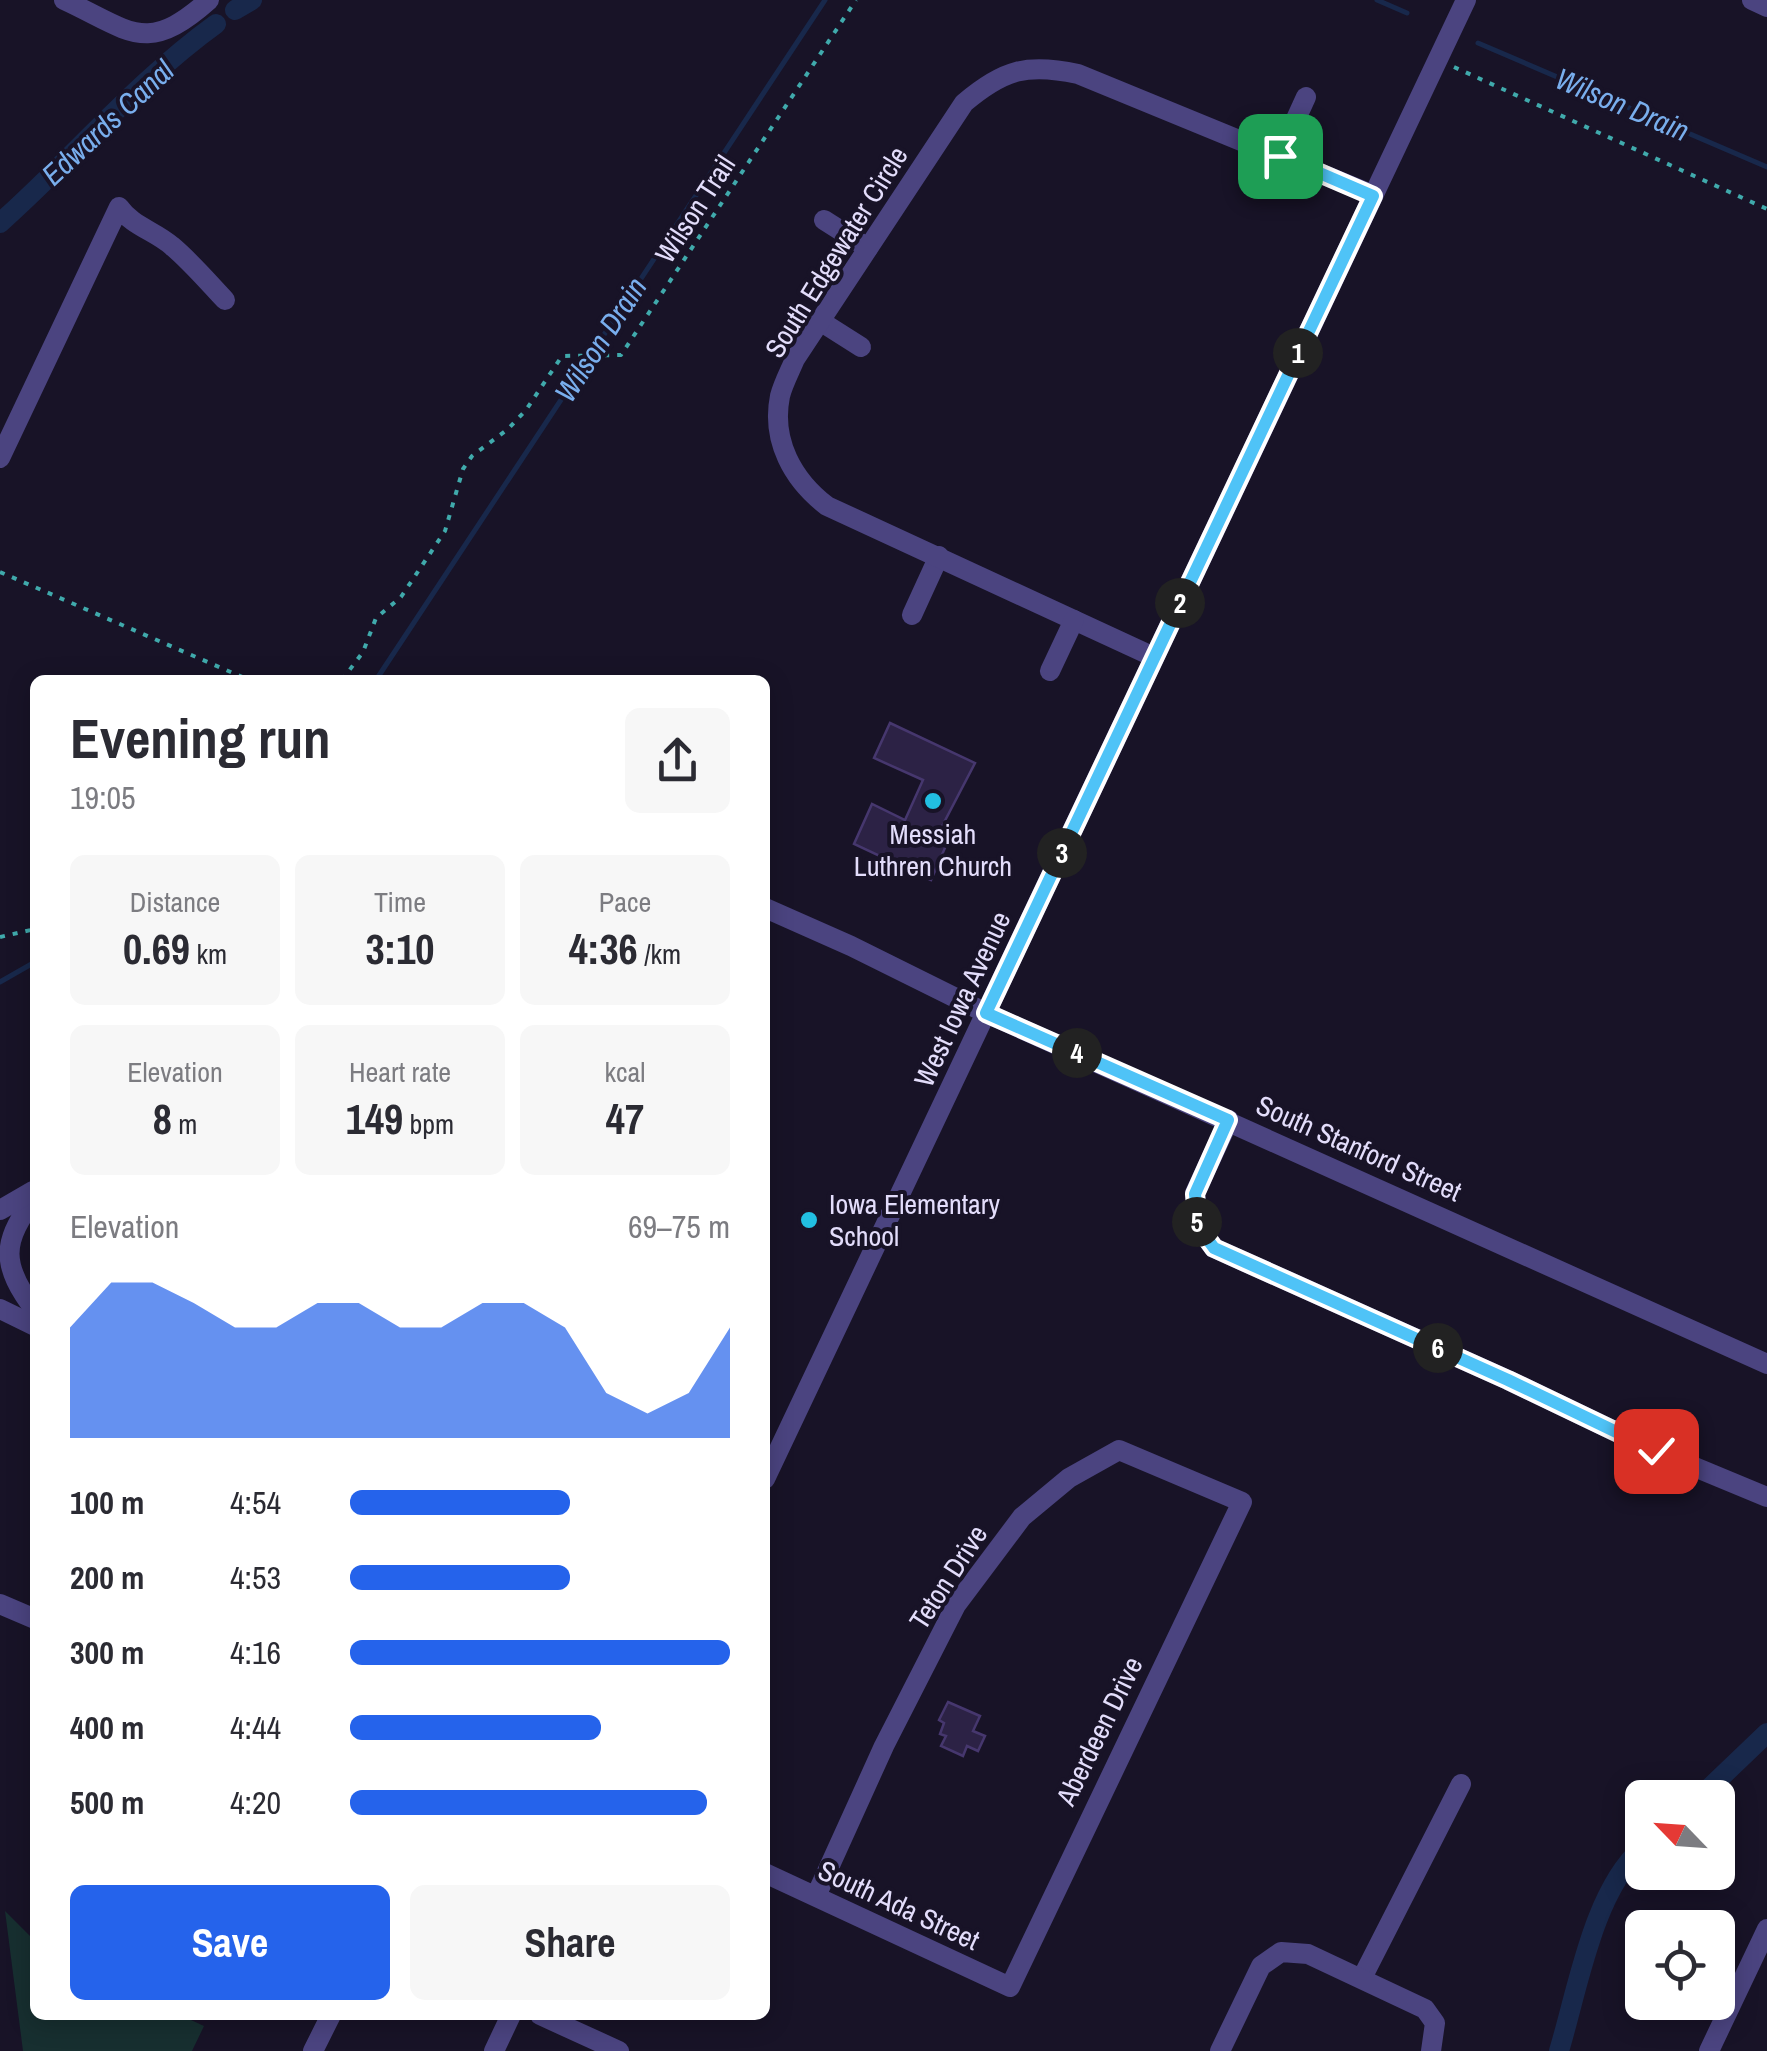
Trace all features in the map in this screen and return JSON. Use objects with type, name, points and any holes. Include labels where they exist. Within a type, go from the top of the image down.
[{"type":"street","points":[[64,0],[142,36],[168,31],[209,0]]},
{"type":"street","name":"West Iowa Avenue","points":[[770,1467],[1466,0]]},
{"type":"street","points":[[1752,0],[1767,7]]},
{"type":"street","name":"South Edgewater Circle","points":[[1154,658],[827,506],[808,492],[791,470],[780,439],[780,397],[795,359],[964,103],[984,86],[1010,73],[1044,66],[1078,74],[1373,196]]},
{"type":"street","points":[[1280,156],[1306,97]]},
{"type":"street","points":[[0,458],[119,207],[126,218],[175,247],[225,300]]},
{"type":"street","points":[[824,220],[868,248]]},
{"type":"street","points":[[820,321],[861,347]]},
{"type":"street","points":[[912,614],[938,556]]},
{"type":"street","points":[[1050,671],[1074,620]]},
{"type":"street","name":"South Stanford Street","points":[[770,910],[986,1013],[1767,1364]]},
{"type":"street","points":[[1228,1120],[1195,1194],[1198,1226],[1214,1248],[1767,1498]]},
{"type":"street","points":[[0,1210],[30,1193]]},
{"type":"street","points":[[30,1205],[20,1216],[7,1246],[18,1287],[30,1303]]},
{"type":"street","points":[[0,1310],[30,1324]]},
{"type":"street","name":"Teton Drive","points":[[816,1896],[884,1746],[956,1605],[1022,1518],[1070,1478],[1119,1450],[1242,1502]]},
{"type":"street","name":"Aberdeen Drive","points":[[1010,1986],[1242,1502]]},
{"type":"street","points":[[0,1604],[30,1617]]},
{"type":"street","points":[[1362,1978],[1461,1784]]},
{"type":"street","name":"South Ada Street","points":[[770,1875],[1010,1986]]},
{"type":"street","points":[[1709,2051],[1767,1928]]},
{"type":"street","points":[[1220,2051],[1261,1966],[1281,1952],[1308,1954],[1425,2009],[1435,2022],[1431,2051]]},
{"type":"street","points":[[313,2051],[328,2020]]},
{"type":"street","points":[[494,2051],[509,2020]]},
{"type":"street","points":[[551,2020],[619,2051]]},
{"type":"path","name":"Wilson Trail","points":[[346,675],[363,652],[376,618],[401,597],[445,531],[463,469],[472,456],[526,410],[562,356],[622,355],[856,0]]},
{"type":"path","points":[[1460,54],[1454,68],[1767,209]]},
{"type":"path","points":[[0,572],[237,675]]},
{"type":"path","points":[[0,937],[30,931]]},
{"type":"green space","points":[[5,1911],[30,1936],[30,2020],[191,2020],[204,2026],[192,2051],[23,2051]]},
{"type":"building","name":"Messiah Luthren Church","points":[[890,723],[975,763],[937,836],[948,841],[931,880],[854,844],[872,804],[905,820],[923,780],[874,758]]},
{"type":"building","points":[[948,1702],[980,1716],[973,1731],[985,1736],[978,1751],[967,1746],[963,1756],[941,1746],[946,1736],[940,1734],[944,1723],[939,1720]]},
{"type":"waterway","name":"Edwards Canal","points":[[235,10],[252,0]]},
{"type":"waterway","name":"Wilson Drain","points":[[379,675],[825,0]]},
{"type":"waterway","name":"Wilson Drain","points":[[1377,0],[1407,13]]},
{"type":"waterway","name":"Edwards Canal","points":[[0,223],[132,95],[216,24]]},
{"type":"waterway","name":"Wilson Drain","points":[[1478,43],[1767,167]]},
{"type":"waterway","name":"Wilson Drain","points":[[0,982],[30,965]]},
{"type":"waterway","name":"Edwards Canal","points":[[1718,1780],[1767,1733]]},
{"type":"waterway","name":"Edwards Canal","points":[[1559,2051],[1589,1942],[1611,1889],[1625,1867]]},
{"type":"place","name":"Messiah Luthren Church","points":[[933,801]]},
{"type":"place","name":"Iowa Elementary School","points":[[809,1220]]},
{"type":"route","points":[[1280,156],[1373,196],[986,1013],[1228,1120],[1195,1194],[1198,1226],[1214,1248],[1656,1451]]}]
